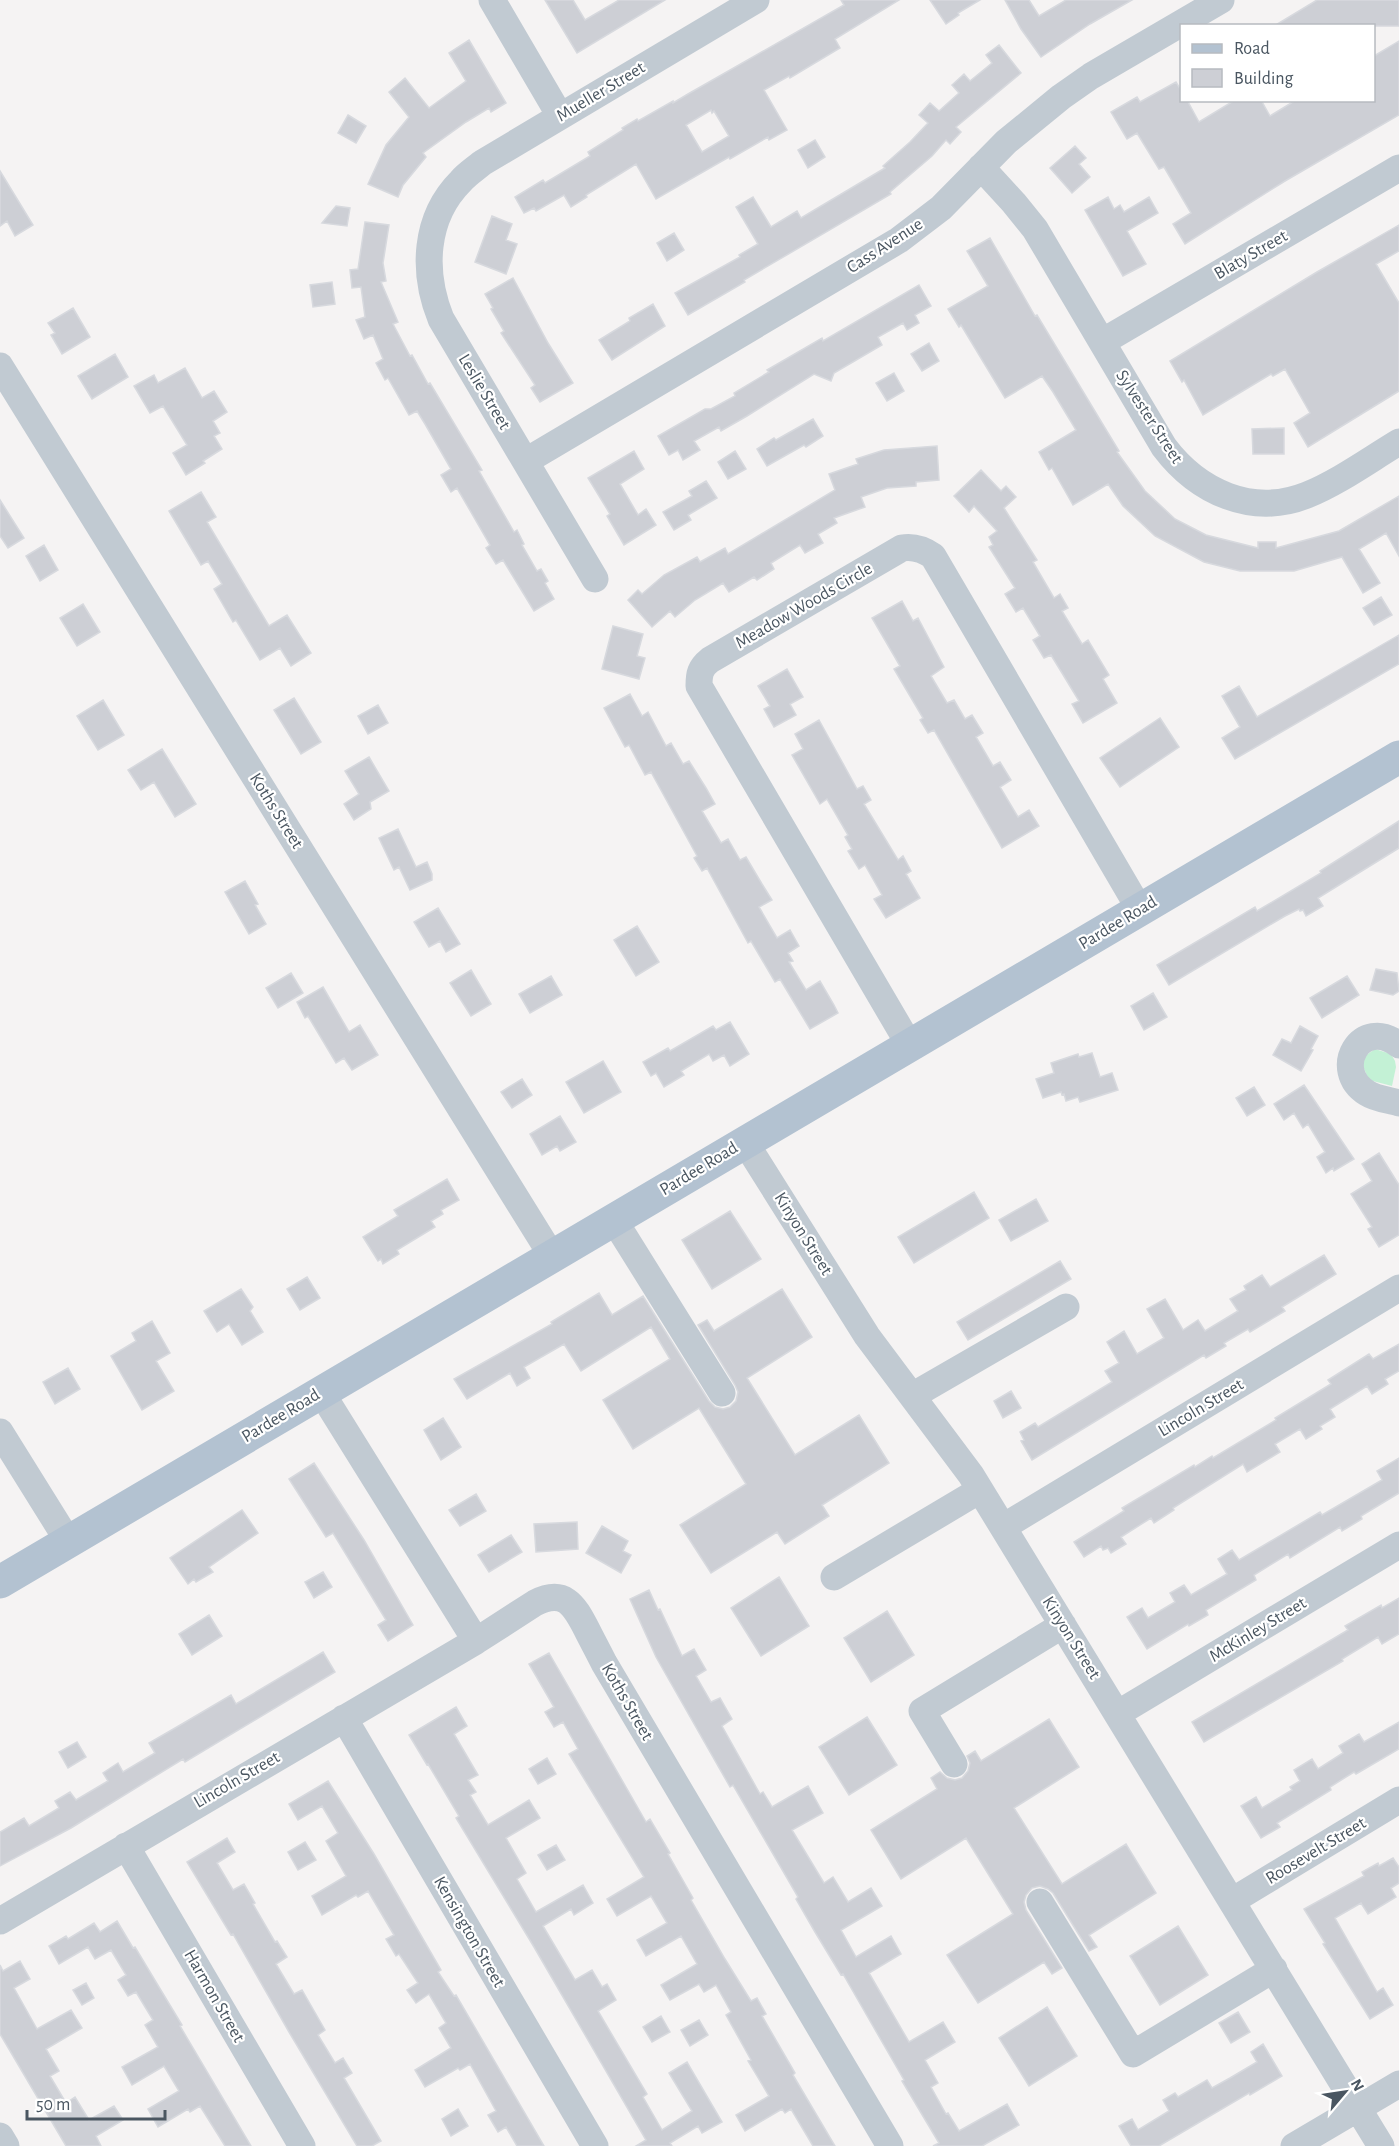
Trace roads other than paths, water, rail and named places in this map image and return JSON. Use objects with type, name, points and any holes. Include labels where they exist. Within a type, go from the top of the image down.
[{"type":"main road","name":"Pardee Road","points":[[0,1582],[1399,757]]},
{"type":"street","points":[[492,0],[560,116]]},
{"type":"street","name":"Mueller Street","points":[[451,192],[461,180],[482,163],[756,0]]},
{"type":"street","name":"Cass Avenue","points":[[526,461],[899,240],[941,208],[1033,119],[1091,76],[1221,0]]},
{"type":"street","name":"Sylvester Street","points":[[981,167],[1014,202],[1035,229],[1164,447],[1189,475],[1212,490],[1237,499],[1263,502],[1290,500],[1325,486],[1399,442]]},
{"type":"street","name":"Blaty Street","points":[[1102,342],[1399,168]]},
{"type":"street","name":"Leslie Street","points":[[451,192],[436,219],[429,249],[430,284],[435,304],[441,319],[595,579]]},
{"type":"street","name":"Koths Street","points":[[0,366],[552,1256]]},
{"type":"street","name":"Meadow Woods Circle","points":[[910,1046],[699,686],[702,666],[710,660],[902,548],[912,546],[927,551],[933,556],[1140,910]]},
{"type":"street","points":[[1399,1045],[1386,1036],[1373,1036],[1361,1042],[1352,1053],[1349,1062],[1353,1078],[1367,1093],[1399,1103]]},
{"type":"street","name":"Kinyon Street","points":[[745,1142],[867,1336],[971,1475],[1381,2146]]},
{"type":"street","points":[[614,1220],[722,1393]]},
{"type":"street","name":"Lincoln Street","points":[[1003,1527],[1399,1288]]},
{"type":"street","points":[[912,1396],[1066,1307]]},
{"type":"street","points":[[321,1392],[476,1641]]},
{"type":"street","points":[[0,1432],[68,1541]]},
{"type":"street","points":[[834,1577],[980,1490]]},
{"type":"street","name":"McKinley Street","points":[[1117,1714],[1399,1545]]},
{"type":"street","name":"Koths Street","points":[[476,1641],[543,1599],[560,1598],[575,1608],[610,1673],[890,2146]]},
{"type":"street","points":[[954,1764],[922,1711],[1063,1625]]},
{"type":"street","name":"Lincoln Street","points":[[0,1921],[476,1641]]},
{"type":"street","name":"Kensington Street","points":[[344,1718],[595,2146]]},
{"type":"street","name":"Roosevelt Street","points":[[1232,1901],[1399,1800]]},
{"type":"street","name":"Harmon Street","points":[[126,1846],[302,2146]]},
{"type":"street","points":[[1040,1902],[1133,2054],[1274,1969]]},
{"type":"street","points":[[1294,2146],[1399,2084]]},
{"type":"street","points":[[0,2136],[6,2146]]}]
